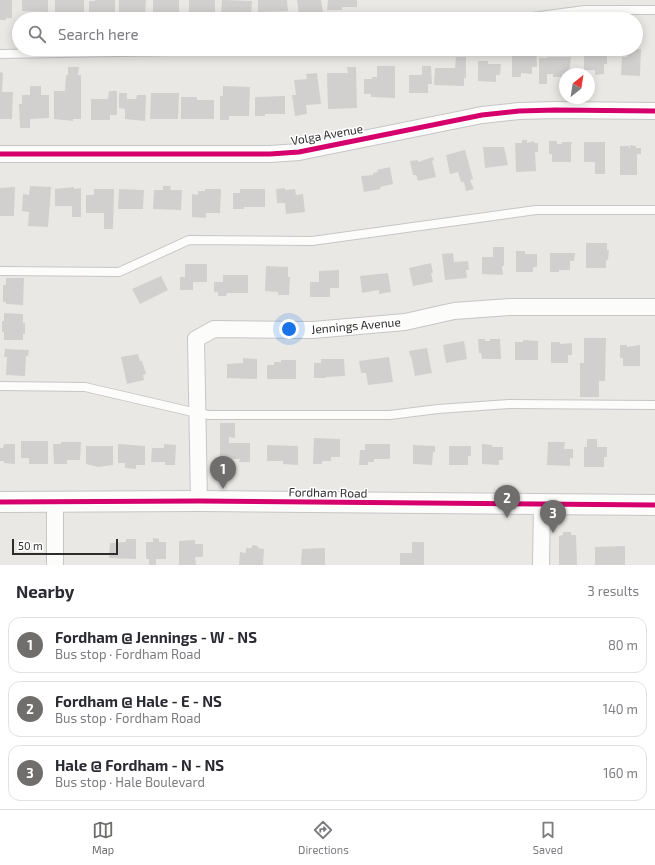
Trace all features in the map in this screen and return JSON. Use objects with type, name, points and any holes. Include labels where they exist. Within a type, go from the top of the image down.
[{"type":"street","name":"Volga Avenue","points":[[0,154],[270,154],[299,152],[482,115],[518,111],[556,110],[655,111]]},
{"type":"street","name":"Jennings Avenue","points":[[199,502],[196,339],[214,329],[313,330],[405,322],[454,312],[510,307],[655,308]]},
{"type":"street","name":"Fordham Road","points":[[0,502],[655,505]]},
{"type":"street","points":[[55,502],[55,565]]},
{"type":"street","points":[[541,565],[542,504]]},
{"type":"lane","points":[[570,12],[585,10],[655,10]]},
{"type":"lane","points":[[0,54],[12,54]]},
{"type":"lane","points":[[0,270],[119,272],[189,240],[312,241],[536,210],[655,210]]},
{"type":"lane","points":[[0,386],[85,387],[197,413],[209,414],[390,415],[438,409],[509,404],[655,405]]},
{"type":"building","points":[[0,0],[12,0],[12,18],[0,20]]},
{"type":"building","points":[[22,0],[48,0],[48,12],[22,11]]},
{"type":"building","points":[[55,0],[84,0],[84,12],[55,12]]},
{"type":"building","points":[[115,0],[115,12],[89,12],[89,1]]},
{"type":"building","points":[[119,0],[146,0],[145,12],[119,12]]},
{"type":"building","points":[[153,0],[179,0],[179,12],[153,12]]},
{"type":"building","points":[[189,0],[215,0],[215,12],[189,12]]},
{"type":"building","points":[[222,0],[252,1],[251,12],[221,12]]},
{"type":"building","points":[[258,0],[287,0],[288,11],[258,12]]},
{"type":"building","points":[[297,0],[321,0],[323,12],[299,12]]},
{"type":"building","points":[[328,0],[357,0],[357,7],[342,7],[342,10],[327,10]]},
{"type":"building","points":[[512,56],[536,56],[537,67],[532,67],[532,74],[521,73],[521,77],[512,77]]},
{"type":"building","points":[[584,56],[607,56],[607,64],[604,64],[604,74],[595,75],[595,68],[584,68]]},
{"type":"building","points":[[641,56],[640,76],[621,75],[622,57]]},
{"type":"building","points":[[456,57],[466,57],[466,78],[464,78],[464,86],[434,85],[435,68],[455,68]]},
{"type":"building","points":[[571,57],[570,68],[559,68],[559,77],[553,77],[553,74],[547,74],[547,84],[539,84],[539,58]]},
{"type":"building","points":[[478,61],[488,61],[488,64],[501,64],[500,75],[496,75],[496,82],[478,81]]},
{"type":"building","points":[[377,66],[395,66],[395,98],[371,97],[371,94],[364,94],[364,79],[372,79],[372,77],[377,77]]},
{"type":"building","points":[[422,66],[431,66],[432,84],[428,84],[428,93],[409,93],[409,75],[422,75]]},
{"type":"building","points":[[68,67],[79,67],[78,75],[81,75],[81,119],[73,119],[73,121],[54,119],[54,91],[65,91]]},
{"type":"building","points":[[347,67],[356,67],[357,108],[328,109],[327,73],[348,73]]},
{"type":"building","points":[[0,72],[3,73],[2,92],[13,92],[12,119],[0,119]]},
{"type":"building","points":[[317,73],[321,104],[306,105],[307,114],[295,116],[292,95],[296,95],[294,80],[307,79],[306,74]]},
{"type":"building","points":[[30,86],[41,86],[41,95],[49,95],[49,118],[30,119],[30,128],[20,128],[19,104],[22,104],[22,95],[30,95]]},
{"type":"building","points":[[223,86],[250,87],[249,116],[229,116],[229,120],[220,120],[220,96],[223,96]]},
{"type":"building","points":[[109,91],[117,91],[117,115],[110,115],[110,120],[91,120],[91,99],[108,99]]},
{"type":"building","points":[[119,93],[127,93],[127,99],[136,99],[137,95],[146,95],[145,121],[125,119],[125,109],[119,108]]},
{"type":"building","points":[[151,93],[179,93],[178,119],[150,119]]},
{"type":"building","points":[[285,96],[285,114],[265,114],[265,116],[255,116],[255,97]]},
{"type":"building","points":[[181,97],[197,97],[197,100],[214,100],[214,119],[181,119]]},
{"type":"building","points":[[522,140],[527,140],[527,143],[534,141],[534,143],[538,143],[538,152],[535,152],[536,171],[516,172],[515,143],[522,143]]},
{"type":"building","points":[[549,141],[557,141],[557,144],[562,144],[562,142],[572,142],[571,162],[552,162],[552,154],[549,154]]},
{"type":"building","points":[[584,142],[605,142],[605,174],[595,174],[595,162],[584,162]]},
{"type":"building","points":[[630,145],[636,146],[636,148],[641,148],[641,154],[637,154],[637,175],[620,175],[620,146],[629,146],[630,148]]},
{"type":"building","points":[[483,147],[504,147],[508,165],[485,168]]},
{"type":"building","points":[[465,150],[473,179],[470,180],[474,189],[466,191],[464,182],[461,182],[458,172],[450,174],[446,155]]},
{"type":"building","points":[[433,157],[434,160],[432,161],[436,177],[418,181],[416,175],[413,175],[410,161],[418,160],[418,162]]},
{"type":"building","points":[[390,167],[393,184],[380,187],[381,189],[364,192],[361,176],[373,175],[373,173],[378,172],[377,170]]},
{"type":"building","points":[[30,186],[51,187],[48,227],[28,226],[29,212],[22,211],[23,194],[29,195]]},
{"type":"building","points":[[163,186],[171,186],[170,190],[182,190],[181,210],[153,209],[154,190],[163,190]]},
{"type":"building","points":[[15,187],[14,216],[0,216],[0,188]]},
{"type":"building","points":[[74,187],[74,189],[81,188],[81,217],[72,217],[72,206],[55,206],[55,189]]},
{"type":"building","points":[[285,188],[285,190],[295,189],[296,195],[303,194],[305,212],[286,214],[285,203],[277,203],[276,189]]},
{"type":"building","points":[[94,189],[114,189],[113,229],[104,229],[104,213],[86,213],[86,195],[94,195]]},
{"type":"building","points":[[119,189],[144,190],[143,209],[118,209]]},
{"type":"building","points":[[205,189],[221,189],[220,213],[206,213],[206,218],[192,217],[192,194],[198,195],[198,191],[205,191]]},
{"type":"building","points":[[240,189],[265,189],[265,207],[244,207],[244,209],[233,209],[233,193],[240,193]]},
{"type":"building","points":[[586,243],[607,243],[607,250],[609,250],[608,260],[606,260],[606,268],[586,268]]},
{"type":"building","points":[[493,247],[504,247],[504,266],[502,266],[503,275],[482,274],[482,257],[493,257]]},
{"type":"building","points":[[516,251],[525,251],[525,254],[537,254],[537,267],[533,267],[533,272],[516,272]]},
{"type":"building","points":[[453,253],[454,262],[468,261],[469,270],[466,270],[467,278],[445,280],[442,254]]},
{"type":"building","points":[[550,253],[575,253],[574,261],[570,261],[570,270],[550,272]]},
{"type":"building","points":[[431,263],[433,282],[413,286],[409,268]]},
{"type":"building","points":[[185,264],[207,264],[207,282],[193,282],[193,290],[180,290],[180,277],[185,277]]},
{"type":"building","points":[[266,266],[288,267],[288,277],[290,277],[289,295],[278,295],[278,292],[265,291]]},
{"type":"building","points":[[339,270],[339,288],[330,288],[330,297],[310,297],[310,282],[319,282],[319,271]]},
{"type":"building","points":[[388,273],[391,292],[379,294],[379,290],[362,293],[360,276]]},
{"type":"building","points":[[223,275],[248,275],[248,293],[227,293],[226,296],[218,296],[218,292],[214,292],[214,282],[223,282]]},
{"type":"building","points":[[161,276],[168,290],[140,304],[132,289]]},
{"type":"building","points":[[6,278],[24,278],[23,305],[6,304],[6,302],[3,302],[3,285],[6,285]]},
{"type":"building","points":[[4,313],[23,314],[25,334],[23,334],[23,340],[4,340],[2,321],[4,321]]},
{"type":"building","points":[[584,338],[606,338],[605,381],[599,381],[599,397],[580,397],[580,363],[584,363]]},
{"type":"building","points":[[478,339],[490,341],[490,339],[500,339],[501,359],[482,359],[481,353],[479,353]]},
{"type":"building","points":[[523,340],[538,341],[538,360],[515,360],[515,342],[523,342]]},
{"type":"building","points":[[464,341],[467,359],[446,363],[443,345]]},
{"type":"building","points":[[551,342],[560,342],[560,344],[572,343],[572,355],[568,355],[568,363],[551,363]]},
{"type":"building","points":[[620,345],[627,345],[627,347],[640,345],[640,366],[623,366],[623,358],[620,358]]},
{"type":"building","points":[[427,348],[432,373],[415,376],[409,351]]},
{"type":"building","points":[[5,349],[29,350],[28,356],[26,356],[25,376],[6,375],[7,357],[4,357]]},
{"type":"building","points":[[138,354],[146,374],[143,375],[144,380],[127,384],[121,357]]},
{"type":"building","points":[[389,357],[393,382],[368,385],[366,373],[361,373],[359,361]]},
{"type":"building","points":[[243,358],[257,359],[257,379],[227,378],[227,364],[243,363]]},
{"type":"building","points":[[321,359],[344,359],[345,376],[314,378],[314,363],[321,363]]},
{"type":"building","points":[[281,360],[296,360],[296,379],[267,379],[267,365],[274,365],[274,362],[281,362]]},
{"type":"building","points":[[220,423],[235,423],[235,438],[229,437],[229,443],[250,443],[250,462],[239,462],[240,459],[220,459]]},
{"type":"building","points":[[314,438],[340,439],[340,457],[331,457],[331,461],[322,461],[322,464],[313,464]]},
{"type":"building","points":[[587,439],[597,439],[597,447],[607,447],[607,457],[604,457],[604,467],[584,467],[584,447],[587,447]]},
{"type":"building","points":[[21,441],[48,441],[48,464],[29,464],[29,458],[21,458]]},
{"type":"building","points":[[61,442],[81,442],[80,460],[67,460],[67,464],[54,464],[53,444],[61,444]]},
{"type":"building","points":[[548,442],[565,442],[564,449],[573,449],[573,458],[570,458],[570,466],[547,465]]},
{"type":"building","points":[[4,444],[15,444],[15,464],[0,461],[0,448],[3,448]]},
{"type":"building","points":[[118,444],[145,446],[145,465],[136,465],[136,469],[125,468],[125,463],[118,463]]},
{"type":"building","points":[[164,444],[176,445],[175,465],[165,465],[165,462],[151,462],[152,448],[164,448]]},
{"type":"building","points":[[365,444],[390,444],[390,459],[374,459],[374,462],[368,462],[368,465],[359,465],[360,450],[365,450]]},
{"type":"building","points":[[482,444],[492,445],[492,447],[503,447],[503,460],[499,460],[499,465],[482,464]]},
{"type":"building","points":[[267,445],[298,446],[298,465],[283,464],[283,461],[267,461]]},
{"type":"building","points":[[413,445],[435,446],[432,465],[413,464]]},
{"type":"building","points":[[86,446],[113,446],[113,465],[98,467],[86,464]]},
{"type":"building","points":[[449,446],[471,446],[471,456],[468,456],[468,465],[449,465]]},
{"type":"building","points":[[563,532],[571,532],[571,535],[576,535],[577,565],[559,565],[559,536],[563,535]]},
{"type":"building","points":[[153,538],[159,539],[159,542],[166,542],[166,559],[156,559],[156,565],[149,565],[149,559],[146,559],[146,542],[153,542]]},
{"type":"building","points":[[126,539],[136,539],[136,559],[109,558],[110,543],[126,542]]},
{"type":"building","points":[[195,540],[195,544],[203,544],[203,557],[195,557],[196,565],[179,565],[179,541]]},
{"type":"building","points":[[412,542],[424,542],[424,565],[400,565],[400,553],[412,553]]},
{"type":"building","points":[[252,545],[264,549],[263,565],[239,565],[240,552],[246,553],[246,548],[252,548]]},
{"type":"building","points":[[625,546],[625,565],[595,565],[595,547]]},
{"type":"building","points":[[325,548],[325,565],[301,565],[302,549]]},
{"type":"cycle path","points":[[0,154],[270,154],[299,152],[482,115],[519,111],[556,110],[655,111]]},
{"type":"cycle path","points":[[0,502],[199,501],[655,505]]},
{"type":"place","name":"Fordham @ Jennings - W - NS","points":[[223,489]]},
{"type":"place","name":"Fordham @ Hale - E - NS","points":[[507,518]]},
{"type":"place","name":"Hale @ Fordham - N - NS","points":[[553,533]]}]
